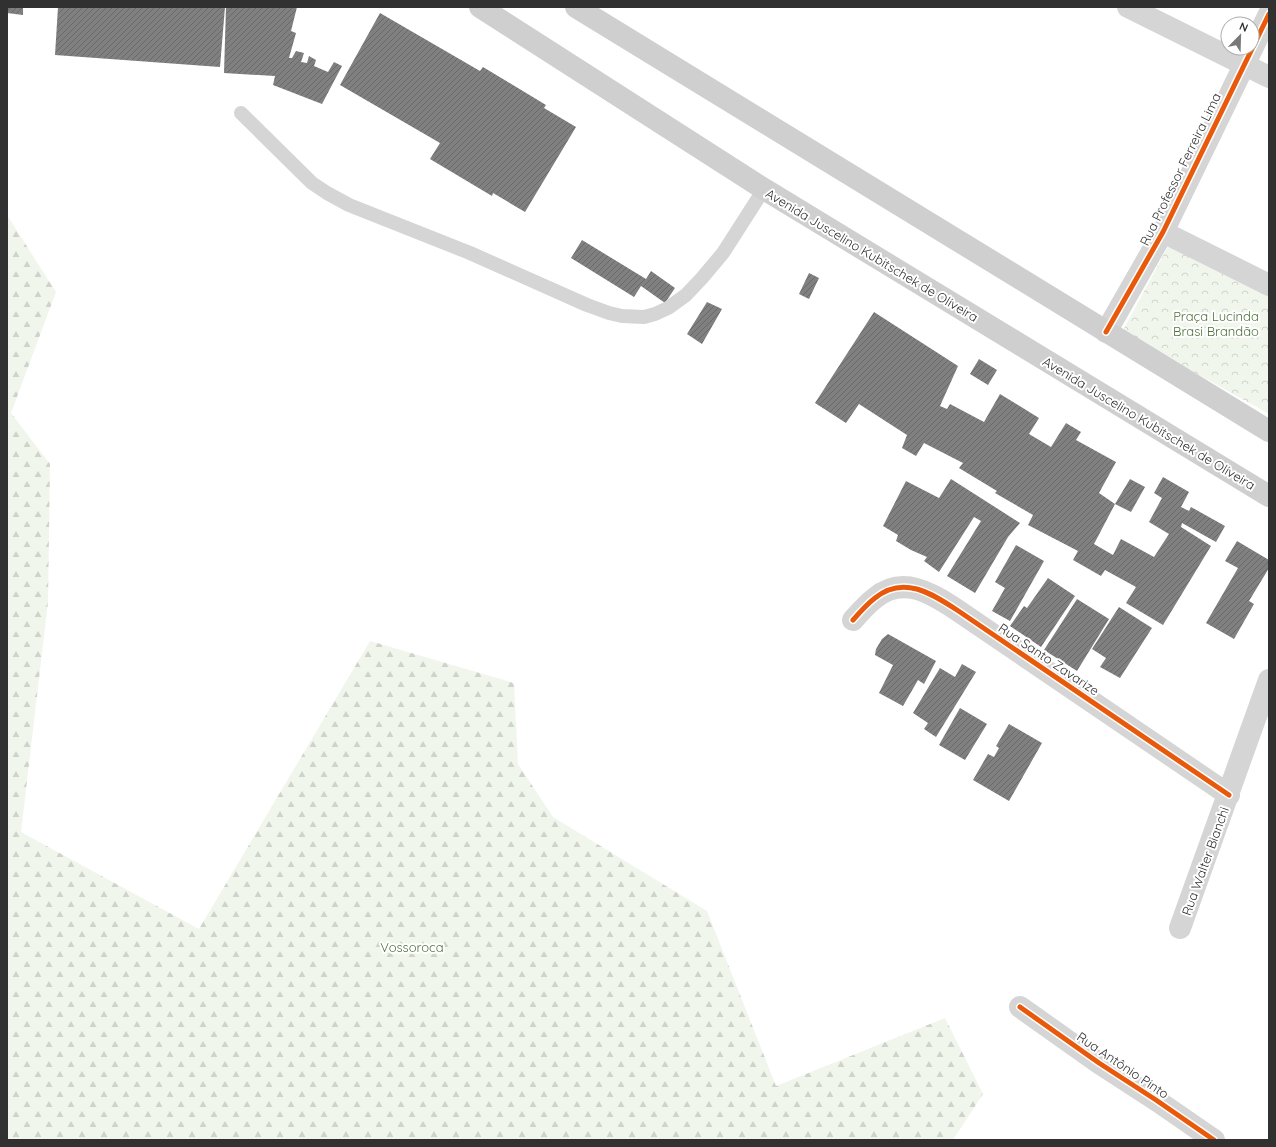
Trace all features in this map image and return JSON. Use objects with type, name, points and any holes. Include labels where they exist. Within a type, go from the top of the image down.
[{"type":"main road","name":"Avenida Juscelino Kubitschek de Oliveira","points":[[480,7],[764,189],[1269,496]]},
{"type":"main road","points":[[576,7],[1269,431]]},
{"type":"street","points":[[1128,7],[1269,77]]},
{"type":"street","name":"Rua Professor Ferreira Lima","points":[[1106,332],[1163,232],[1269,14]]},
{"type":"street","points":[[1163,232],[1269,285]]},
{"type":"street","name":"Rua Santo Zavarize","points":[[853,620],[876,597],[894,588],[911,587],[930,594],[956,610],[1228,796]]},
{"type":"street","name":"Rua Walter Bianchi","points":[[1180,928],[1269,680]]},
{"type":"street","name":"Rua Antônio Pinto","points":[[1020,1007],[1098,1063],[1156,1100],[1214,1140]]},
{"type":"lane","points":[[241,113],[312,183],[348,205],[470,254],[609,314],[622,316],[644,317],[655,314],[668,308],[686,295],[723,253],[764,189]]},
{"type":"green space","name":"Vossoroca","points":[[7,215],[56,292],[11,413],[50,464],[48,602],[21,832],[199,929],[370,641],[514,683],[518,764],[553,817],[707,911],[776,1086],[945,1018],[983,1094],[953,1140],[7,1140]]},
{"type":"green space","name":"Praça Lucinda Brasi Brandão","points":[[1171,241],[1269,291],[1269,414],[1122,332]]},
{"type":"building","points":[[7,7],[23,7],[23,15],[7,13]]},
{"type":"building","points":[[58,7],[225,7],[220,67],[55,55]]},
{"type":"building","points":[[226,7],[297,7],[291,31],[296,33],[289,58],[292,58],[296,51],[304,53],[301,62],[307,63],[309,56],[316,60],[314,66],[328,72],[334,62],[342,66],[322,104],[273,85],[275,76],[224,73]]},
{"type":"building","points":[[380,13],[480,71],[483,67],[546,105],[544,108],[576,127],[525,212],[493,193],[492,196],[430,159],[440,143],[340,85]]},
{"type":"building","points":[[582,240],[646,279],[651,271],[675,288],[665,303],[641,286],[634,297],[571,258]]},
{"type":"building","points":[[809,273],[819,278],[809,299],[799,294]]},
{"type":"building","points":[[707,302],[722,309],[702,344],[687,334]]},
{"type":"building","points":[[874,312],[958,366],[940,406],[947,409],[950,404],[984,422],[1000,394],[1039,418],[1029,434],[1051,447],[1066,423],[1081,432],[1076,440],[1116,462],[1099,493],[1115,504],[1094,544],[1113,555],[1121,539],[1154,557],[1169,534],[1149,522],[1162,498],[1154,493],[1163,477],[1189,492],[1181,507],[1189,511],[1191,507],[1225,526],[1216,542],[1182,523],[1181,527],[1211,546],[1163,625],[1126,603],[1136,587],[1105,570],[1101,576],[1073,560],[1078,551],[1028,525],[1033,515],[995,493],[997,491],[959,468],[963,463],[924,443],[916,456],[902,448],[907,435],[859,404],[846,423],[815,403]]},
{"type":"building","points":[[979,359],[997,370],[988,385],[970,374]]},
{"type":"building","points":[[951,479],[1020,523],[1008,537],[975,593],[947,576],[981,521],[974,517],[939,572],[924,561],[927,557],[896,541],[898,535],[883,526],[906,481],[939,498]]},
{"type":"building","points":[[1130,479],[1145,487],[1131,512],[1115,504]]},
{"type":"building","points":[[1237,541],[1269,560],[1269,568],[1249,601],[1254,604],[1234,639],[1206,623],[1238,568],[1225,561]]},
{"type":"building","points":[[1016,545],[1044,561],[1010,621],[992,611],[1005,588],[995,582]]},
{"type":"building","points":[[1048,578],[1075,596],[1041,647],[1010,626],[1024,606],[1027,608]]},
{"type":"building","points":[[1077,599],[1109,619],[1077,671],[1044,650]]},
{"type":"building","points":[[1119,607],[1152,628],[1120,678],[1100,667],[1106,658],[1092,649]]},
{"type":"building","points":[[888,634],[936,661],[924,684],[918,680],[903,706],[879,693],[893,665],[875,655],[876,649],[882,639]]},
{"type":"building","points":[[962,664],[976,672],[936,737],[924,729],[928,723],[913,713],[940,668],[955,677]]},
{"type":"building","points":[[960,708],[987,724],[965,760],[939,745]]},
{"type":"building","points":[[1009,724],[1042,743],[1009,801],[973,780],[988,754],[994,757],[999,748],[996,746]]},
{"type":"cycle path","points":[[1106,332],[1163,232],[1269,14]]},
{"type":"cycle path","points":[[853,620],[869,603],[885,591],[906,587],[927,593],[957,610],[1229,795]]},
{"type":"cycle path","points":[[1020,1007],[1099,1063],[1214,1140]]}]
